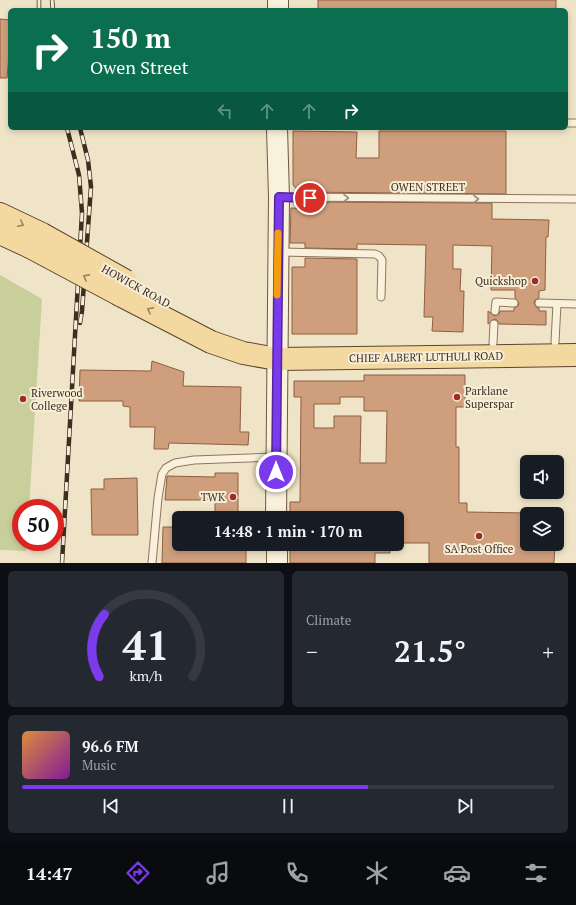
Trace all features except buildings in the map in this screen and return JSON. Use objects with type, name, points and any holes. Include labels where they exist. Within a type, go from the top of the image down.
[{"type":"main road","points":[[276,511],[279,197],[277,130]]},
{"type":"main road","name":"HOWICK ROAD","points":[[0,214],[36,241],[123,288],[211,342],[242,353],[277,352]]},
{"type":"main road","name":"HOWICK ROAD","points":[[0,232],[36,241]]},
{"type":"main road","name":"CHIEF ALBERT LUTHULI ROAD","points":[[277,352],[493,334],[566,342]]},
{"type":"main road","name":"CHIEF ALBERT LUTHULI ROAD","points":[[277,352],[576,355]]},
{"type":"main road","points":[[276,551],[277,563]]},
{"type":"lane","name":"OWEN STREET","points":[[279,197],[576,199]]},
{"type":"lane","points":[[278,252],[375,254],[382,260],[381,297]]},
{"type":"lane","points":[[495,311],[496,302],[514,303]]},
{"type":"lane","points":[[539,303],[576,304]]},
{"type":"lane","points":[[557,304],[566,342]]},
{"type":"lane","points":[[152,563],[158,498],[162,474],[166,468],[175,463],[194,460],[276,457]]},
{"type":"green space","name":"Riverwood College","points":[[0,275],[42,299],[30,499],[12,499],[12,550],[0,550]]},
{"type":"railway","points":[[39,0],[39,8]]},
{"type":"railway","points":[[52,0],[53,8]]},
{"type":"railway","points":[[62,563],[82,213],[79,175],[68,130]]},
{"type":"railway","points":[[80,130],[88,160],[91,187],[80,323]]},
{"type":"slow traffic","points":[[277,295],[278,233]]},
{"type":"place","name":"Quickshop","points":[[535,281]]},
{"type":"place","name":"Parklane Superspar","points":[[457,397]]},
{"type":"place","name":"Riverwood College","points":[[23,399]]},
{"type":"place","name":"TWK","points":[[233,497]]},
{"type":"place","name":"SA Post Office","points":[[479,536]]},
{"type":"route","points":[[276,472],[279,197],[310,198]]}]
